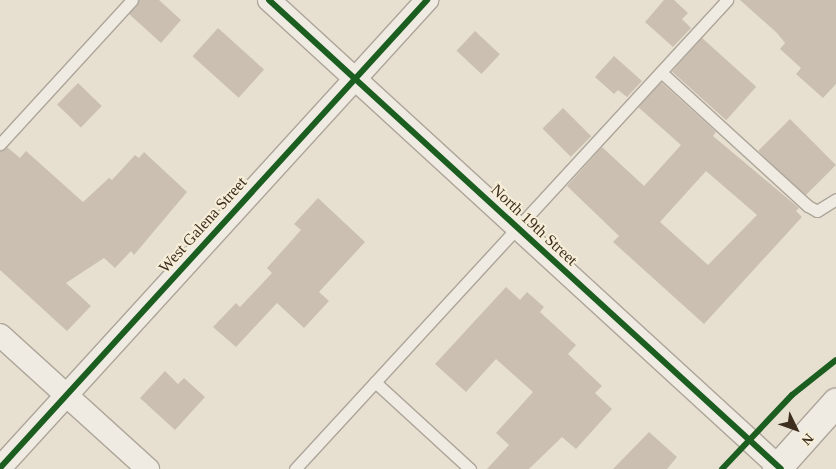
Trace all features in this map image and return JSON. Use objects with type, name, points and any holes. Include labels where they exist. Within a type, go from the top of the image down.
[{"type":"main road","points":[[779,468],[836,403]]},
{"type":"street","name":"North 19th Street","points":[[269,0],[356,77],[517,228],[779,468]]},
{"type":"street","name":"West Galena Street","points":[[0,468],[427,0]]},
{"type":"street","points":[[0,335],[148,469]]},
{"type":"lane","points":[[0,144],[132,0]]},
{"type":"lane","points":[[295,469],[727,0]]},
{"type":"lane","points":[[661,72],[808,206],[817,211],[836,199]]},
{"type":"lane","points":[[375,382],[470,469]]},
{"type":"building","points":[[139,0],[159,0],[181,20],[161,43],[129,14]]},
{"type":"building","points":[[664,0],[674,0],[688,13],[682,19],[691,28],[673,47],[645,22]]},
{"type":"building","points":[[740,0],[836,0],[836,84],[823,98],[796,74],[801,68],[780,49],[785,43],[777,33]]},
{"type":"building","points":[[218,28],[264,69],[239,98],[193,56]]},
{"type":"building","points":[[475,31],[500,54],[481,74],[457,51]]},
{"type":"building","points":[[702,38],[756,87],[726,120],[672,71]]},
{"type":"building","points":[[614,56],[642,81],[627,97],[618,90],[614,94],[595,77]]},
{"type":"building","points":[[661,82],[716,132],[713,136],[799,208],[796,211],[802,217],[704,324],[613,242],[619,236],[567,186],[602,147],[644,186],[681,145],[638,107]],"holes":[[[706,171],[757,215],[708,265],[660,222]]]},
{"type":"building","points":[[78,83],[102,106],[81,128],[57,105]]},
{"type":"building","points":[[563,108],[591,136],[571,157],[542,129]]},
{"type":"building","points":[[790,119],[836,165],[804,197],[758,151]]},
{"type":"building","points":[[7,147],[20,158],[26,151],[83,202],[109,178],[112,180],[135,155],[139,158],[144,152],[187,192],[134,255],[131,251],[115,268],[104,258],[66,283],[91,306],[67,331],[0,270],[0,151]]},
{"type":"building","points":[[318,198],[365,242],[319,292],[329,301],[304,328],[277,303],[236,347],[213,327],[236,303],[240,307],[272,273],[267,268],[301,230],[294,224]]},
{"type":"building","points":[[506,287],[520,300],[527,292],[544,307],[540,312],[576,345],[568,354],[602,386],[595,393],[612,409],[576,449],[562,437],[529,469],[487,469],[509,445],[496,433],[533,392],[496,359],[466,392],[435,364]]},
{"type":"building","points":[[165,371],[178,384],[184,378],[205,397],[175,430],[140,398]]},
{"type":"building","points":[[649,432],[677,457],[667,469],[613,469]]},
{"type":"cycle path","points":[[269,0],[781,469]]},
{"type":"cycle path","points":[[0,468],[427,0]]},
{"type":"cycle path","points":[[722,469],[792,395],[836,360]]}]
